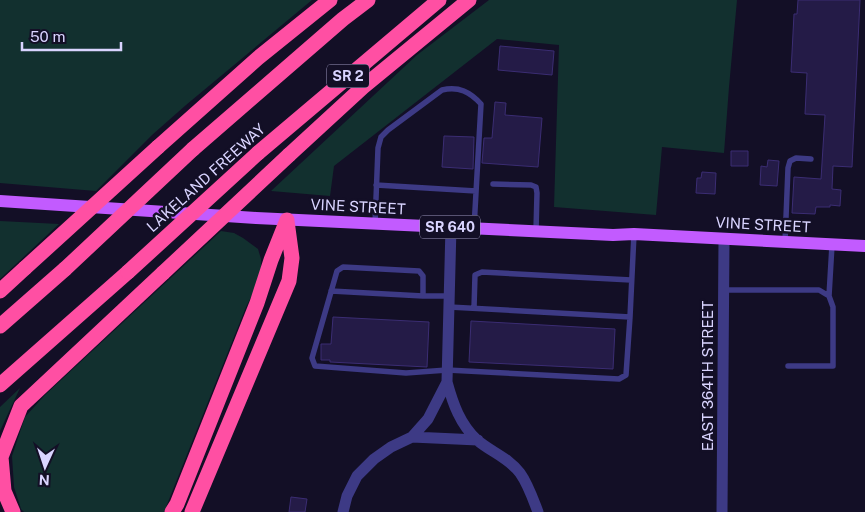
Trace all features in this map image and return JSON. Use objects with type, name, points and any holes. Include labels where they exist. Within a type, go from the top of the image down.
[{"type":"highway","points":[[0,291],[258,58],[330,0]]},
{"type":"highway","name":"LAKELAND FREEWAY","points":[[0,326],[50,280],[65,269],[193,149],[343,19],[368,0]]},
{"type":"highway","name":"LAKELAND FREEWAY","points":[[0,385],[128,272],[258,153],[439,0]]},
{"type":"highway","points":[[13,512],[4,490],[1,457],[21,406],[363,87],[469,0]]},
{"type":"highway","points":[[172,512],[257,303],[270,260],[287,220]]},
{"type":"highway","points":[[192,512],[289,281],[292,258],[287,220]]},
{"type":"main road","name":"VINE STREET","points":[[0,201],[287,220],[613,235],[634,234],[865,246]]},
{"type":"street","points":[[451,227],[447,382],[453,404],[463,424],[478,440],[503,457],[520,473],[531,493],[538,512]]},
{"type":"street","name":"EAST 364TH STREET","points":[[722,512],[724,239]]},
{"type":"street","points":[[412,438],[428,419],[447,382]]},
{"type":"street","points":[[343,512],[347,496],[357,476],[374,459],[391,447],[412,438],[478,440]]},
{"type":"lane","points":[[375,224],[378,148],[381,137],[442,90],[451,88],[468,93],[481,104],[474,228]]},
{"type":"lane","points":[[785,242],[788,168],[790,161],[796,158],[811,159]]},
{"type":"lane","points":[[493,184],[531,185],[536,187],[536,231]]},
{"type":"lane","points":[[376,185],[476,192]]},
{"type":"lane","points":[[423,296],[424,276],[419,271],[343,267],[337,270],[312,358],[315,366],[406,373],[447,370],[619,379],[626,375],[634,234]]},
{"type":"lane","points":[[788,366],[833,366],[833,307],[829,296],[832,245]]},
{"type":"lane","points":[[474,308],[475,275],[482,272],[631,280]]},
{"type":"lane","points":[[723,290],[819,290],[829,296]]},
{"type":"lane","points":[[331,291],[423,296],[474,308],[630,317]]},
{"type":"green space","points":[[0,0],[312,0],[152,135],[96,191],[0,183]]},
{"type":"green space","points":[[489,0],[737,0],[724,153],[662,147],[656,215],[554,207],[559,45],[497,39],[334,166],[330,196],[271,191],[417,55]]},
{"type":"green space","points":[[0,221],[59,224],[0,279]]},
{"type":"green space","points":[[221,231],[234,233],[258,249],[261,259],[261,277],[246,307],[164,512],[24,512],[21,509],[14,487],[12,456],[25,417],[45,395]]},
{"type":"green space","points":[[20,388],[0,431],[0,407]]},
{"type":"building","points":[[798,0],[860,0],[852,167],[833,166],[832,189],[841,190],[840,206],[816,207],[815,214],[792,213],[794,177],[821,179],[825,115],[805,114],[807,73],[791,72],[794,14],[797,14]]},
{"type":"building","points":[[500,46],[554,51],[552,75],[498,70]]},
{"type":"building","points":[[495,102],[506,103],[505,115],[542,118],[538,167],[482,163],[484,138],[492,138]]},
{"type":"building","points":[[444,136],[474,137],[473,169],[442,167]]},
{"type":"building","points":[[731,151],[748,151],[748,166],[731,166]]},
{"type":"building","points":[[768,160],[779,161],[777,186],[760,185],[761,166],[767,167]]},
{"type":"building","points":[[702,172],[716,173],[715,194],[696,193],[697,178],[701,178]]},
{"type":"building","points":[[333,317],[429,322],[427,367],[321,360],[321,344],[331,344]]},
{"type":"building","points":[[471,321],[615,329],[613,369],[469,362]]},
{"type":"building","points":[[291,497],[307,499],[305,512],[289,512]]}]
